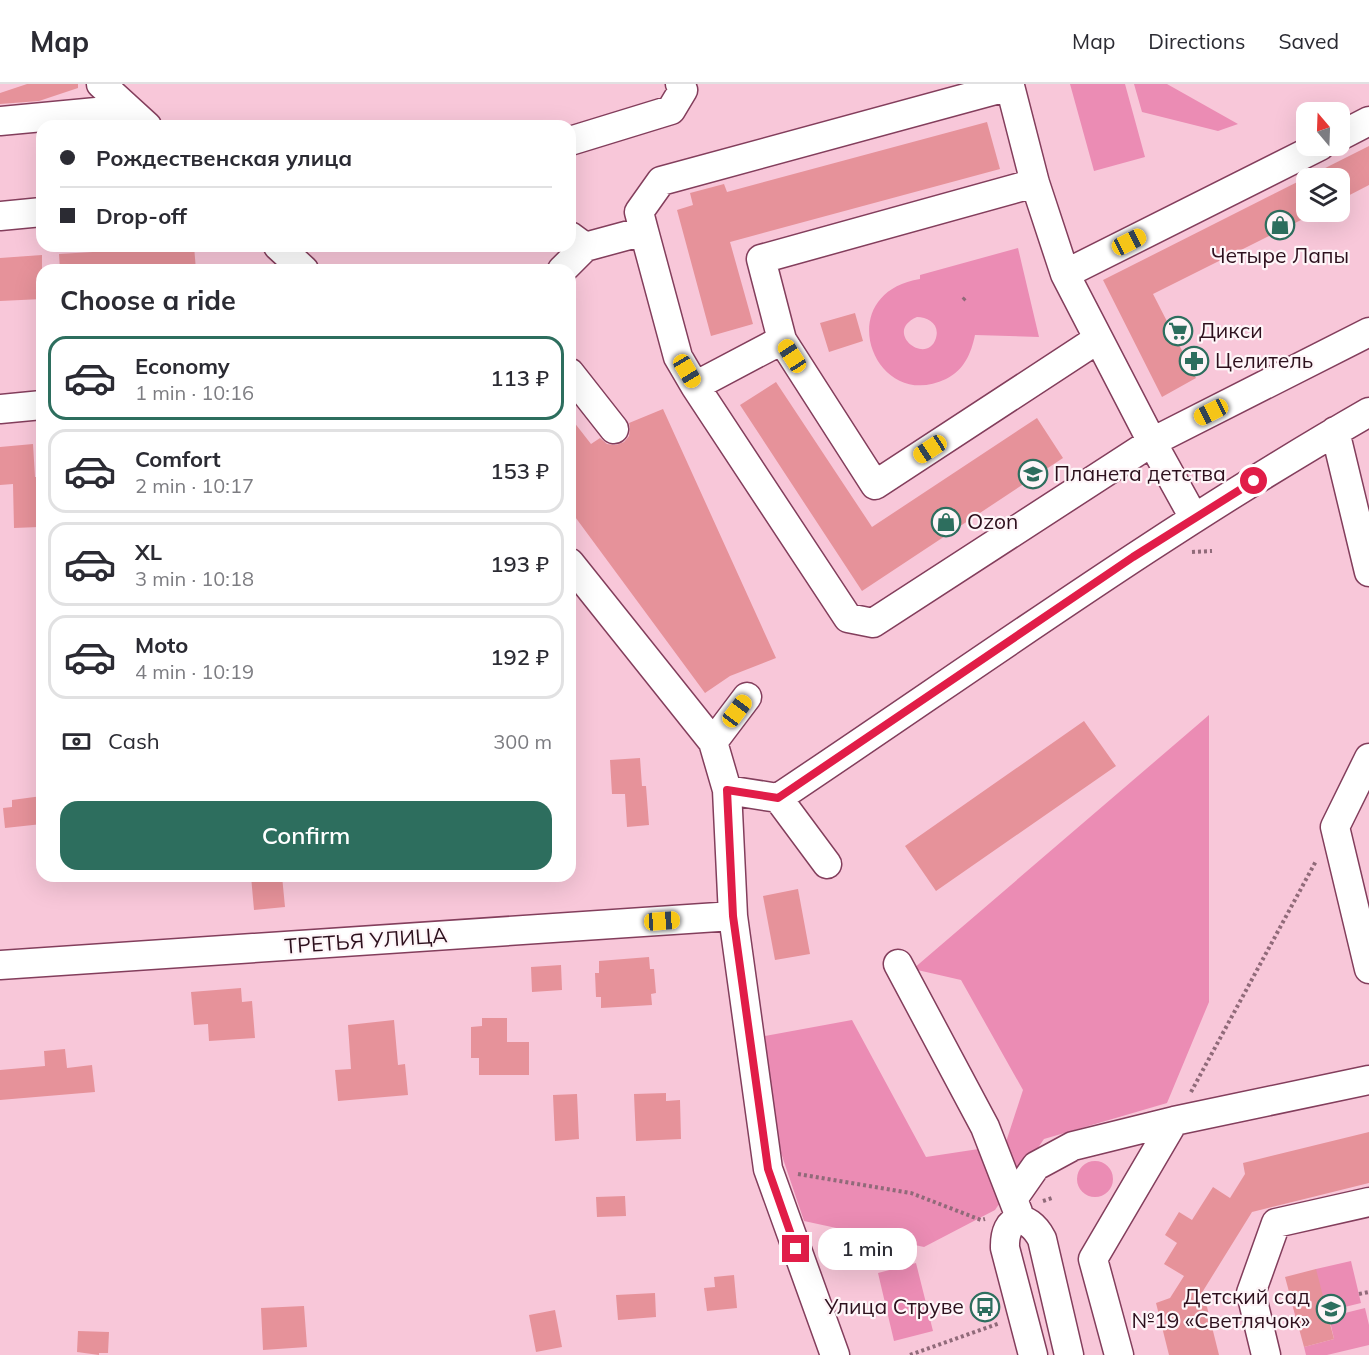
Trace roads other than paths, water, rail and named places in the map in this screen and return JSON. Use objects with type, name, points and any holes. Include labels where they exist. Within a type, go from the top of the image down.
[{"type":"street","points":[[576,139],[670,110],[683,90],[680,84]]},
{"type":"street","points":[[1194,518],[1152,442],[1065,274],[1035,183],[1010,86],[661,182],[639,212],[678,357],[848,618],[873,623],[1152,442],[1369,332]]},
{"type":"street","points":[[0,121],[125,100]]},
{"type":"street","points":[[1350,131],[1369,121]]},
{"type":"street","points":[[1065,274],[1300,156]]},
{"type":"street","points":[[1035,183],[761,259],[782,340],[875,485],[1098,339]]},
{"type":"street","points":[[0,216],[36,213]]},
{"type":"street","points":[[578,241],[644,231]]},
{"type":"street","points":[[284,252],[298,264]]},
{"type":"street","points":[[695,386],[782,340]]},
{"type":"street","points":[[576,381],[614,429]]},
{"type":"street","points":[[0,409],[36,406]]},
{"type":"street","points":[[727,790],[778,798],[1133,557],[1369,412]]},
{"type":"street","points":[[1335,431],[1369,572]]},
{"type":"street","points":[[576,571],[713,742],[727,790],[733,916],[768,1169],[835,1355]]},
{"type":"street","points":[[713,742],[747,697]]},
{"type":"street","points":[[1369,758],[1335,827],[1369,969]]},
{"type":"street","points":[[778,798],[827,864]]},
{"type":"street","name":"ТРЕТЬЯ УЛИЦА","points":[[0,965],[733,916]]},
{"type":"street","points":[[898,964],[986,1127],[1017,1209],[1042,1239],[1069,1355]]},
{"type":"street","points":[[1033,1355],[1005,1248],[1005,1238],[1036,1166],[1073,1146],[1174,1121],[1369,1080]]},
{"type":"street","points":[[1119,1355],[1093,1259],[1174,1121]]},
{"type":"street","points":[[1266,1355],[1251,1293],[1276,1223],[1369,1202]]},
{"type":"place","name":"Четыре Лапы","points":[[1280,225]]},
{"type":"place","name":"Дикси","points":[[1178,331]]},
{"type":"place","name":"Целитель","points":[[1194,361]]},
{"type":"place","name":"Планета детства","points":[[1033,474]]},
{"type":"place","name":"Ozon","points":[[946,522]]},
{"type":"place","name":"Улица Струве","points":[[985,1307]]},
{"type":"place","name":"Детский сад №19 «Светлячок»","points":[[1331,1309]]}]
